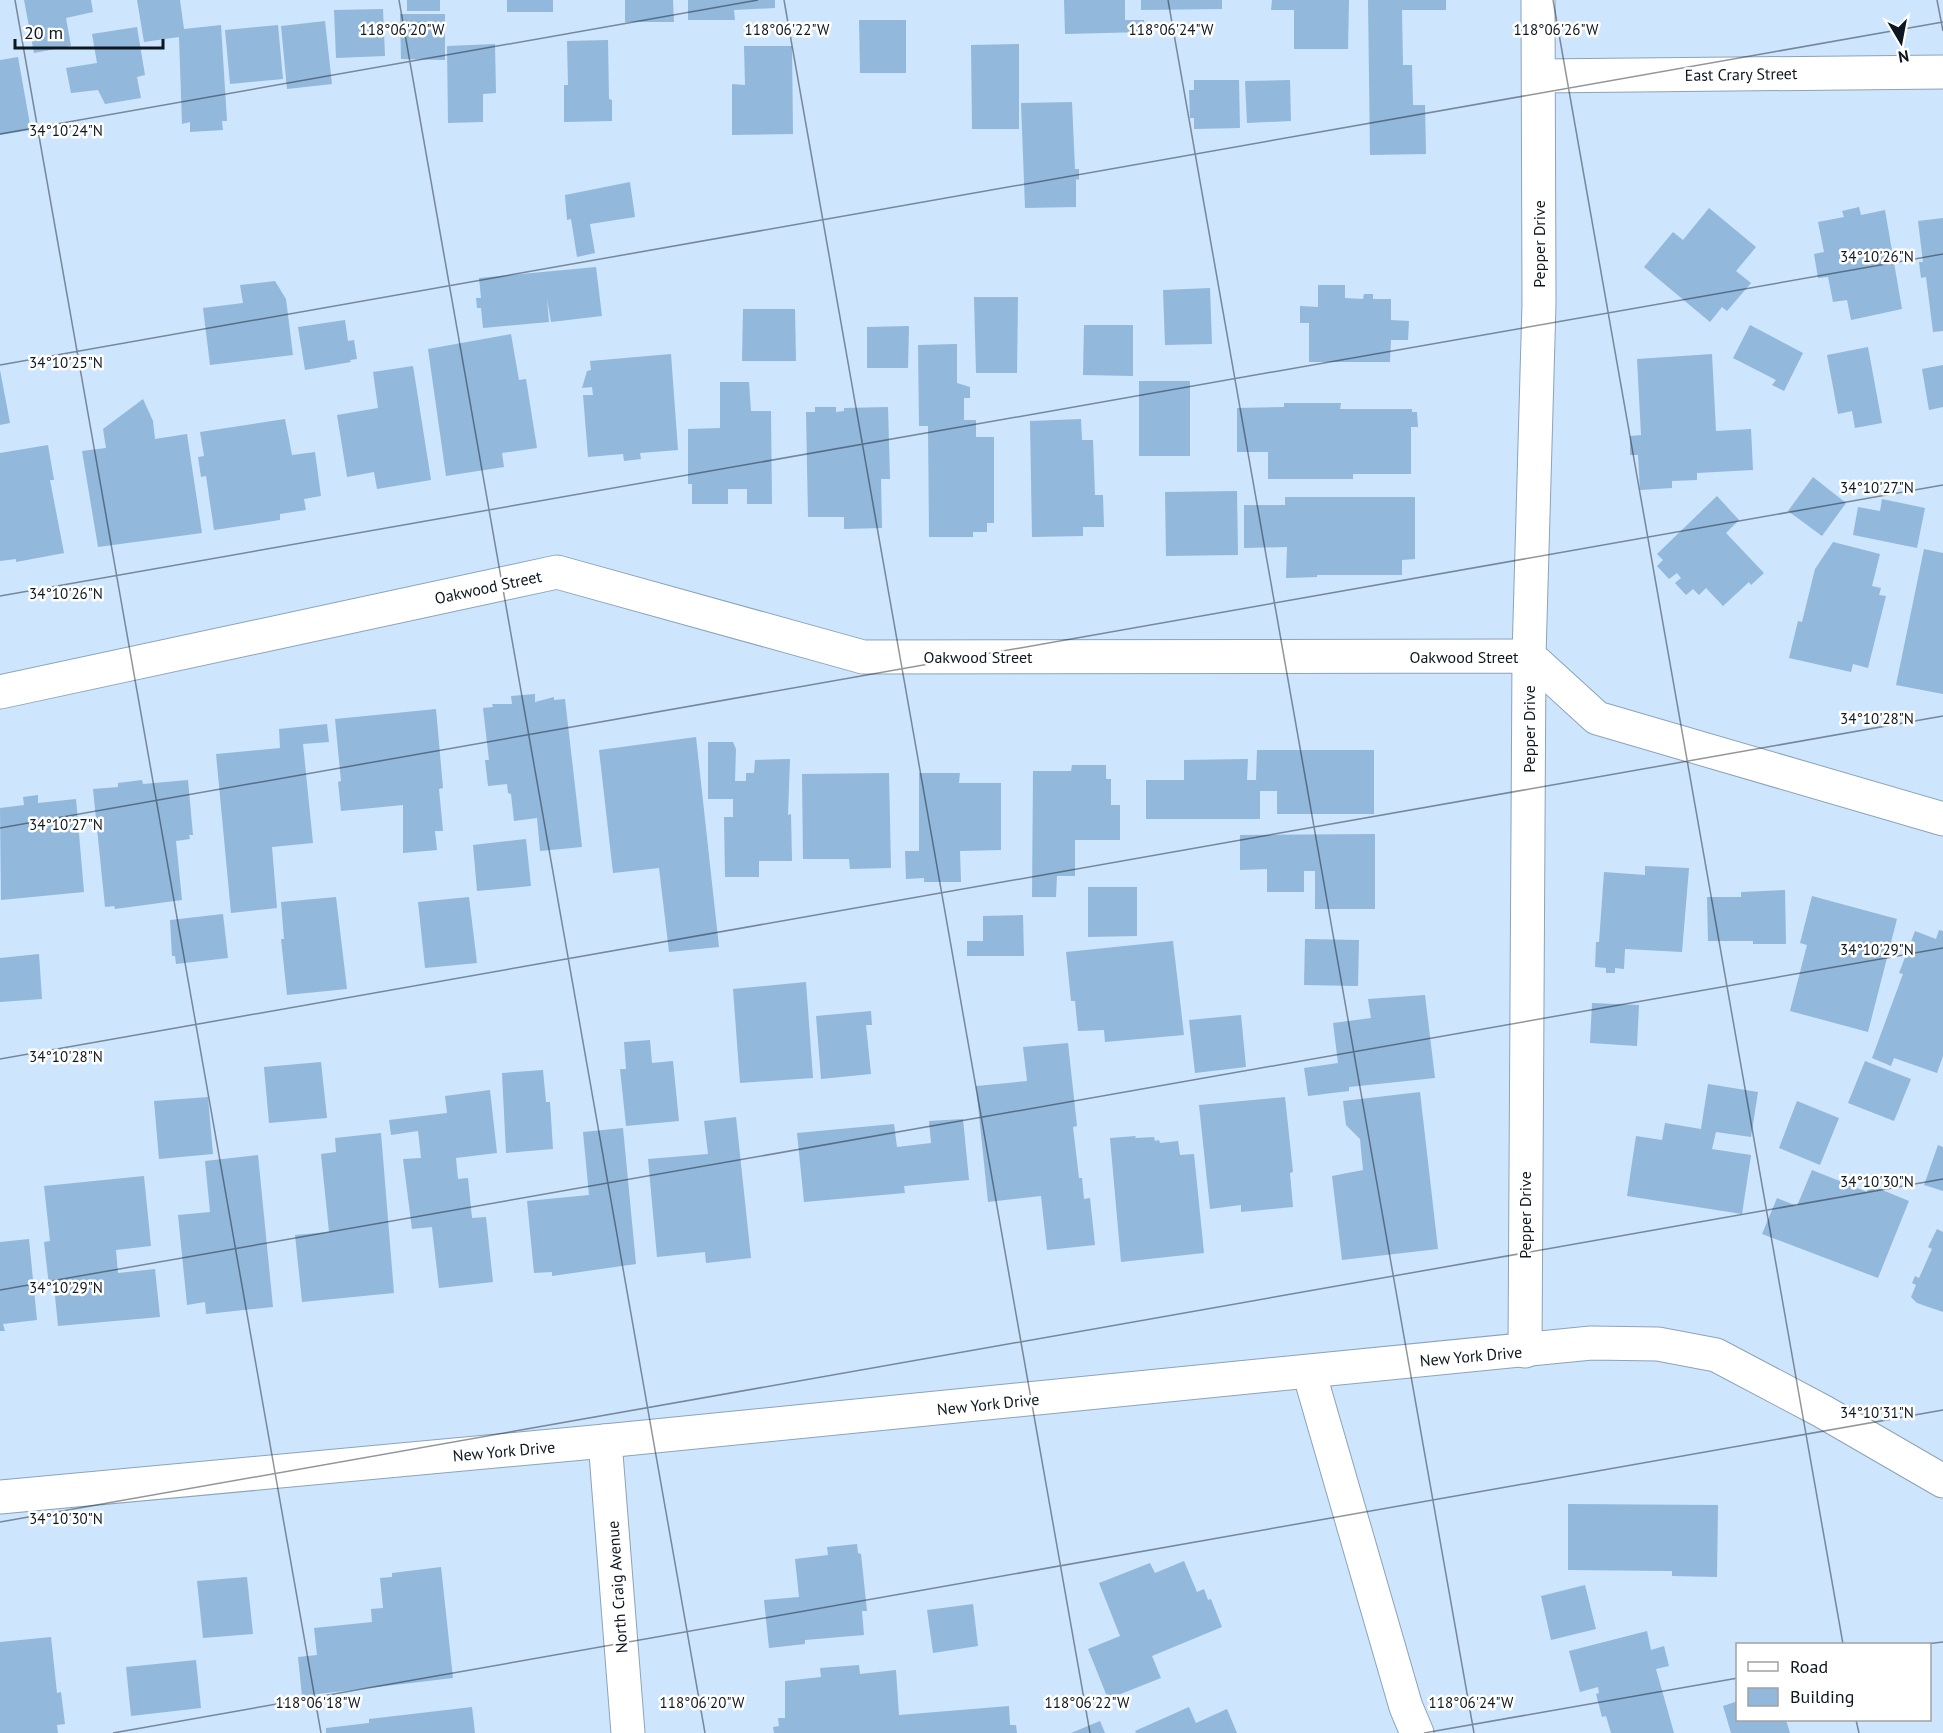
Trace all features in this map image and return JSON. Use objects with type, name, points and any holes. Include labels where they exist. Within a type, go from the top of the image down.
[{"type":"street","name":"Pepper Drive","points":[[1525,1351],[1529,657],[1539,304],[1538,0]]},
{"type":"street","name":"East Crary Street","points":[[1540,76],[1943,72]]},
{"type":"street","name":"Oakwood Street","points":[[0,692],[557,572],[863,657],[1529,657],[1597,718],[1943,819]]},
{"type":"street","name":"New York Drive","points":[[0,1497],[605,1442],[1591,1343],[1658,1344],[1716,1355],[1822,1411],[1943,1480]]},
{"type":"street","points":[[1309,1372],[1406,1707],[1417,1733]]},
{"type":"street","name":"North Craig Avenue","points":[[605,1442],[628,1733]]},
{"type":"building","points":[[24,0],[91,0],[93,12],[66,18],[71,46],[34,53]]},
{"type":"building","points":[[137,0],[180,0],[184,29],[221,25],[227,121],[222,121],[223,130],[190,132],[190,122],[182,124],[179,37],[144,42]]},
{"type":"building","points":[[407,0],[440,0],[440,11],[407,11]]},
{"type":"building","points":[[507,0],[553,0],[553,12],[507,12]]},
{"type":"building","points":[[625,0],[673,0],[674,22],[625,22]]},
{"type":"building","points":[[688,0],[775,0],[775,8],[734,10],[735,20],[688,20]]},
{"type":"building","points":[[1064,0],[1125,0],[1125,20],[1144,20],[1144,32],[1065,34]]},
{"type":"building","points":[[1141,0],[1222,0],[1222,9],[1141,10]]},
{"type":"building","points":[[1272,0],[1349,0],[1348,49],[1294,49],[1294,10],[1271,10]]},
{"type":"building","points":[[1368,0],[1446,0],[1446,10],[1402,10],[1403,65],[1412,65],[1413,105],[1425,105],[1426,154],[1370,155]]},
{"type":"building","points":[[383,9],[385,56],[336,58],[334,10]]},
{"type":"building","points":[[400,14],[445,14],[445,60],[401,59]]},
{"type":"building","points":[[859,20],[906,20],[906,73],[860,73]]},
{"type":"building","points":[[325,21],[332,84],[287,89],[281,26]]},
{"type":"building","points":[[278,25],[283,79],[230,84],[225,30]]},
{"type":"building","points":[[137,27],[145,75],[137,77],[141,98],[105,104],[98,90],[71,93],[66,68],[97,63],[92,34]]},
{"type":"building","points":[[608,40],[609,99],[612,100],[612,121],[564,122],[564,85],[568,85],[567,41]]},
{"type":"building","points":[[495,44],[496,93],[483,94],[483,122],[448,123],[447,46]]},
{"type":"building","points":[[1019,44],[1019,129],[972,129],[971,45]]},
{"type":"building","points":[[744,46],[792,46],[793,134],[732,135],[732,84],[745,85]]},
{"type":"building","points":[[18,57],[31,130],[0,135],[0,60]]},
{"type":"building","points":[[1194,80],[1239,80],[1240,128],[1194,129],[1194,118],[1190,118],[1189,90],[1194,90]]},
{"type":"building","points":[[1290,80],[1291,121],[1247,123],[1245,81]]},
{"type":"building","points":[[1072,102],[1075,169],[1079,169],[1079,180],[1076,179],[1076,207],[1025,208],[1021,103]]},
{"type":"building","points":[[630,182],[635,217],[590,224],[595,253],[577,257],[571,219],[567,220],[565,195]]},
{"type":"building","points":[[1859,207],[1861,215],[1885,210],[1902,309],[1851,320],[1847,300],[1833,302],[1828,277],[1818,278],[1814,254],[1824,252],[1818,222],[1844,217],[1842,211]]},
{"type":"building","points":[[1709,208],[1756,247],[1736,271],[1751,283],[1727,311],[1722,307],[1710,322],[1644,267],[1673,232],[1683,240]]},
{"type":"building","points":[[1943,218],[1943,331],[1933,332],[1926,277],[1921,278],[1919,262],[1923,262],[1918,221]]},
{"type":"building","points":[[596,267],[602,316],[551,322],[547,299],[549,322],[483,328],[481,308],[477,308],[476,298],[481,298],[479,278]]},
{"type":"building","points":[[275,281],[286,299],[293,355],[210,365],[203,308],[243,303],[240,285]]},
{"type":"building","points":[[1318,285],[1345,285],[1345,298],[1363,299],[1364,294],[1373,294],[1373,299],[1391,299],[1391,320],[1409,321],[1408,340],[1391,340],[1390,362],[1309,362],[1309,323],[1300,323],[1300,306],[1318,307]]},
{"type":"building","points":[[1210,288],[1212,344],[1165,345],[1163,290]]},
{"type":"building","points":[[974,297],[1018,297],[1017,373],[976,373]]},
{"type":"building","points":[[743,309],[795,309],[796,361],[742,361]]},
{"type":"building","points":[[345,320],[348,341],[354,340],[357,359],[305,370],[298,327]]},
{"type":"building","points":[[1084,325],[1133,325],[1133,376],[1083,375]]},
{"type":"building","points":[[1750,325],[1803,353],[1784,391],[1772,385],[1776,380],[1733,358]]},
{"type":"building","points":[[909,326],[908,368],[867,368],[867,327]]},
{"type":"building","points":[[511,334],[519,380],[526,379],[537,448],[502,453],[504,467],[446,476],[428,349]]},
{"type":"building","points":[[957,344],[957,383],[970,387],[970,398],[964,398],[964,420],[976,420],[976,437],[994,437],[994,523],[987,523],[987,532],[973,532],[973,537],[929,537],[928,426],[919,426],[918,345]]},
{"type":"building","points":[[1868,347],[1882,423],[1855,428],[1852,411],[1838,414],[1827,355]]},
{"type":"building","points":[[671,354],[678,450],[640,453],[641,459],[624,461],[623,454],[588,457],[583,395],[593,395],[592,387],[582,388],[587,371],[591,370],[590,361]]},
{"type":"building","points":[[1712,354],[1716,431],[1751,429],[1753,470],[1697,473],[1697,480],[1672,481],[1672,488],[1640,490],[1638,455],[1630,455],[1630,436],[1641,435],[1637,359]]},
{"type":"building","points":[[1943,365],[1943,407],[1929,410],[1922,369]]},
{"type":"building","points":[[413,366],[431,480],[377,489],[374,472],[347,477],[337,415],[378,408],[373,372]]},
{"type":"building","points":[[0,370],[10,423],[0,425]]},
{"type":"building","points":[[1139,381],[1190,381],[1190,456],[1139,456]]},
{"type":"building","points":[[720,382],[749,382],[751,411],[771,411],[772,504],[747,504],[747,489],[728,489],[728,504],[692,504],[692,484],[688,484],[688,429],[720,428]]},
{"type":"building","points":[[143,399],[153,421],[155,439],[187,434],[202,533],[98,547],[82,451],[106,448],[103,429]]},
{"type":"building","points":[[1284,403],[1341,403],[1340,409],[1412,409],[1412,412],[1417,412],[1418,427],[1411,427],[1411,474],[1353,474],[1353,479],[1268,479],[1268,452],[1237,452],[1237,408],[1284,407]]},
{"type":"building","points":[[815,407],[836,407],[836,412],[844,411],[844,408],[888,407],[890,479],[881,479],[882,528],[844,529],[844,517],[808,517],[806,412],[815,412]]},
{"type":"building","points":[[285,419],[292,455],[315,452],[321,496],[304,499],[306,510],[280,514],[280,520],[214,530],[206,476],[201,477],[198,457],[204,456],[200,432]]},
{"type":"building","points":[[1081,419],[1082,440],[1093,440],[1095,495],[1103,495],[1104,527],[1083,527],[1083,536],[1032,537],[1030,421]]},
{"type":"building","points":[[48,445],[54,480],[50,480],[64,553],[16,562],[16,559],[0,561],[0,453]]},
{"type":"building","points":[[1813,477],[1846,503],[1822,536],[1788,511]]},
{"type":"building","points":[[1237,491],[1238,555],[1166,556],[1165,492]]},
{"type":"building","points":[[1717,496],[1739,520],[1726,533],[1764,573],[1751,585],[1749,582],[1723,606],[1706,588],[1699,595],[1693,589],[1686,595],[1675,583],[1681,578],[1677,573],[1669,579],[1657,566],[1663,560],[1657,554]]},
{"type":"building","points":[[1285,497],[1415,497],[1415,559],[1402,560],[1402,575],[1317,575],[1317,577],[1286,578],[1287,547],[1244,548],[1244,505],[1285,505]]},
{"type":"building","points":[[1882,499],[1925,508],[1917,548],[1853,535],[1858,507],[1880,511]]},
{"type":"building","points":[[1833,542],[1880,554],[1872,586],[1881,588],[1879,595],[1886,596],[1868,668],[1853,664],[1851,672],[1789,658],[1798,621],[1802,622],[1815,569]]},
{"type":"building","points":[[1924,549],[1943,553],[1943,694],[1896,685]]},
{"type":"building","points":[[535,694],[535,702],[554,697],[554,700],[565,699],[582,847],[540,851],[537,818],[514,821],[511,794],[508,793],[507,784],[488,786],[485,760],[489,760],[483,708],[493,707],[492,704],[512,704],[511,696]]},
{"type":"building","points":[[436,709],[443,788],[439,789],[443,831],[435,831],[437,850],[403,853],[403,805],[341,811],[338,782],[341,781],[335,719]]},
{"type":"building","points":[[327,724],[329,742],[303,744],[313,843],[272,847],[277,908],[231,913],[216,754],[280,748],[279,729]]},
{"type":"building","points":[[696,737],[719,947],[669,952],[659,868],[613,873],[599,750]]},
{"type":"building","points":[[708,742],[733,742],[736,749],[735,781],[746,781],[746,773],[754,773],[755,760],[790,759],[788,815],[791,814],[792,861],[759,861],[759,877],[725,877],[724,817],[733,817],[733,799],[708,799]]},
{"type":"building","points":[[1257,750],[1374,750],[1374,814],[1277,814],[1277,791],[1260,791],[1260,819],[1146,819],[1146,780],[1184,780],[1184,760],[1248,759],[1247,780],[1256,780]]},
{"type":"building","points":[[1072,765],[1106,765],[1106,779],[1111,779],[1111,805],[1120,805],[1120,840],[1075,840],[1075,876],[1057,876],[1056,897],[1032,897],[1033,771],[1071,771]]},
{"type":"building","points":[[889,773],[891,868],[850,869],[849,859],[803,859],[802,774]]},
{"type":"building","points":[[919,773],[960,773],[959,783],[1001,783],[1001,850],[960,851],[961,882],[924,882],[924,878],[906,879],[905,851],[919,851]]},
{"type":"building","points":[[142,780],[143,784],[188,780],[193,835],[189,835],[190,839],[176,841],[182,900],[115,909],[114,906],[105,907],[93,789],[118,787],[118,783]]},
{"type":"building","points":[[38,795],[38,803],[76,799],[84,892],[1,900],[0,808],[24,805],[23,797]]},
{"type":"building","points":[[1375,834],[1375,909],[1315,909],[1315,871],[1304,871],[1304,892],[1267,892],[1267,869],[1240,870],[1240,835]]},
{"type":"building","points":[[526,839],[531,886],[477,891],[473,845]]},
{"type":"building","points":[[1645,866],[1689,868],[1682,952],[1625,949],[1624,969],[1615,968],[1615,973],[1606,973],[1606,968],[1595,967],[1604,872],[1645,875]]},
{"type":"building","points":[[1088,887],[1137,887],[1137,936],[1088,937]]},
{"type":"building","points":[[1785,890],[1786,944],[1708,941],[1707,897],[1741,897],[1741,892]]},
{"type":"building","points":[[1812,896],[1897,919],[1868,1032],[1790,1011],[1807,945],[1800,943]]},
{"type":"building","points":[[336,897],[347,989],[287,995],[281,939],[284,939],[281,902]]},
{"type":"building","points":[[469,897],[477,963],[425,968],[418,902]]},
{"type":"building","points":[[223,914],[228,958],[176,964],[175,956],[172,956],[170,920]]},
{"type":"building","points":[[1023,915],[1024,956],[967,956],[967,941],[983,941],[983,916]]},
{"type":"building","points":[[1939,930],[1943,931],[1943,1056],[1937,1073],[1894,1058],[1891,1066],[1872,1058],[1903,974],[1899,973],[1915,931],[1936,939]]},
{"type":"building","points":[[1305,939],[1359,940],[1358,986],[1304,985]]},
{"type":"building","points":[[1173,941],[1184,1035],[1105,1042],[1104,1030],[1078,1031],[1075,1001],[1071,1001],[1066,952]]},
{"type":"building","points":[[39,954],[42,999],[0,1002],[0,958]]},
{"type":"building","points":[[806,982],[813,1078],[740,1083],[733,989]]},
{"type":"building","points":[[1425,995],[1435,1078],[1349,1087],[1349,1091],[1308,1096],[1304,1068],[1338,1063],[1333,1023],[1371,1018],[1368,999]]},
{"type":"building","points":[[1592,1003],[1639,1005],[1637,1046],[1590,1043]]},
{"type":"building","points":[[871,1011],[872,1025],[866,1025],[871,1074],[821,1079],[816,1016]]},
{"type":"building","points":[[1241,1015],[1246,1067],[1195,1073],[1189,1020]]},
{"type":"building","points":[[650,1040],[652,1063],[673,1061],[679,1121],[626,1126],[620,1069],[626,1069],[624,1042]]},
{"type":"building","points":[[1068,1043],[1077,1126],[1073,1127],[1079,1178],[1082,1178],[1084,1199],[1090,1198],[1095,1245],[1047,1250],[1041,1196],[988,1202],[976,1086],[1027,1081],[1023,1047]]},
{"type":"building","points":[[1865,1061],[1911,1079],[1894,1121],[1848,1103]]},
{"type":"building","points":[[321,1062],[327,1118],[269,1123],[264,1067]]},
{"type":"building","points":[[543,1070],[546,1102],[550,1102],[553,1149],[506,1153],[502,1073]]},
{"type":"building","points":[[1708,1084],[1758,1092],[1751,1137],[1716,1132],[1712,1149],[1751,1155],[1742,1214],[1627,1196],[1636,1136],[1662,1140],[1665,1123],[1701,1129]]},
{"type":"building","points":[[490,1090],[497,1153],[456,1158],[458,1179],[468,1178],[472,1218],[486,1217],[493,1282],[439,1288],[432,1227],[412,1229],[403,1159],[421,1158],[418,1131],[391,1135],[389,1120],[447,1113],[445,1096]]},
{"type":"building","points":[[1420,1092],[1438,1249],[1342,1260],[1332,1176],[1363,1170],[1360,1139],[1346,1125],[1343,1101]]},
{"type":"building","points":[[208,1097],[213,1154],[159,1159],[154,1101]]},
{"type":"building","points":[[1285,1097],[1293,1172],[1290,1173],[1293,1207],[1241,1212],[1241,1205],[1210,1209],[1199,1105]]},
{"type":"building","points":[[1797,1101],[1839,1118],[1820,1165],[1779,1148]]},
{"type":"building","points":[[736,1117],[751,1258],[706,1263],[705,1252],[657,1257],[648,1159],[708,1154],[704,1121]]},
{"type":"building","points":[[963,1119],[969,1180],[904,1186],[905,1193],[804,1202],[797,1133],[894,1124],[897,1147],[931,1143],[929,1121]]},
{"type":"building","points":[[623,1128],[636,1264],[552,1276],[552,1272],[534,1273],[527,1201],[589,1195],[583,1132]]},
{"type":"building","points":[[381,1133],[394,1293],[302,1302],[295,1235],[329,1232],[321,1154],[336,1152],[335,1138]]},
{"type":"building","points":[[1136,1136],[1135,1138],[1154,1137],[1155,1141],[1159,1140],[1160,1143],[1178,1141],[1180,1155],[1194,1154],[1204,1253],[1121,1262],[1110,1138]]},
{"type":"building","points":[[1938,1145],[1943,1147],[1943,1191],[1924,1185]]},
{"type":"building","points":[[258,1155],[273,1307],[206,1314],[205,1302],[187,1305],[178,1215],[210,1212],[205,1161]]},
{"type":"building","points":[[1812,1170],[1867,1192],[1870,1185],[1909,1201],[1878,1278],[1762,1234],[1777,1198],[1797,1206]]},
{"type":"building","points":[[144,1176],[151,1246],[116,1250],[118,1273],[155,1269],[160,1317],[58,1326],[54,1286],[49,1286],[44,1242],[50,1241],[44,1186]]},
{"type":"building","points":[[1937,1229],[1943,1232],[1943,1312],[1917,1303],[1911,1297],[1916,1285],[1912,1283],[1915,1276],[1919,1278],[1932,1249],[1928,1247]]},
{"type":"building","points":[[29,1239],[37,1320],[3,1324],[5,1331],[0,1331],[0,1242]]},
{"type":"building","points":[[1568,1504],[1718,1505],[1717,1577],[1672,1576],[1672,1571],[1568,1570]]},
{"type":"building","points":[[857,1544],[858,1553],[861,1554],[867,1611],[862,1611],[864,1635],[805,1640],[805,1644],[769,1648],[764,1600],[799,1597],[795,1559],[828,1555],[827,1547]]},
{"type":"building","points":[[1184,1561],[1197,1592],[1204,1589],[1208,1600],[1211,1599],[1222,1627],[1152,1656],[1161,1678],[1108,1699],[1088,1649],[1120,1636],[1099,1583],[1150,1563],[1155,1573]]},
{"type":"building","points":[[441,1567],[453,1678],[302,1696],[298,1657],[317,1655],[314,1628],[372,1622],[371,1609],[383,1608],[380,1578],[392,1577],[392,1573]]},
{"type":"building","points":[[247,1577],[253,1634],[203,1638],[197,1581]]},
{"type":"building","points":[[1585,1585],[1596,1629],[1551,1640],[1541,1596]]},
{"type":"building","points":[[973,1604],[978,1646],[933,1653],[927,1610]]},
{"type":"building","points":[[1647,1631],[1651,1650],[1664,1646],[1669,1666],[1656,1669],[1674,1733],[1611,1733],[1606,1716],[1602,1717],[1596,1694],[1599,1693],[1598,1687],[1580,1692],[1569,1651]]},
{"type":"building","points":[[51,1637],[57,1693],[61,1692],[65,1724],[57,1725],[58,1733],[0,1733],[0,1642]]},
{"type":"building","points":[[196,1660],[201,1708],[131,1716],[126,1667]]},
{"type":"building","points":[[859,1665],[860,1674],[896,1670],[899,1715],[1009,1706],[1010,1725],[1016,1725],[1017,1733],[774,1733],[773,1727],[779,1726],[778,1718],[785,1718],[785,1681],[821,1677],[820,1668]]},
{"type":"building","points":[[1736,1702],[1736,1721],[1786,1721],[1790,1733],[1731,1733],[1723,1706]]},
{"type":"building","points":[[472,1707],[475,1733],[326,1733],[326,1728],[369,1723],[369,1719]]},
{"type":"building","points":[[1189,1707],[1196,1723],[1227,1709],[1237,1733],[1136,1733],[1135,1731]]},
{"type":"building","points":[[1100,1721],[1105,1733],[1071,1733]]}]
